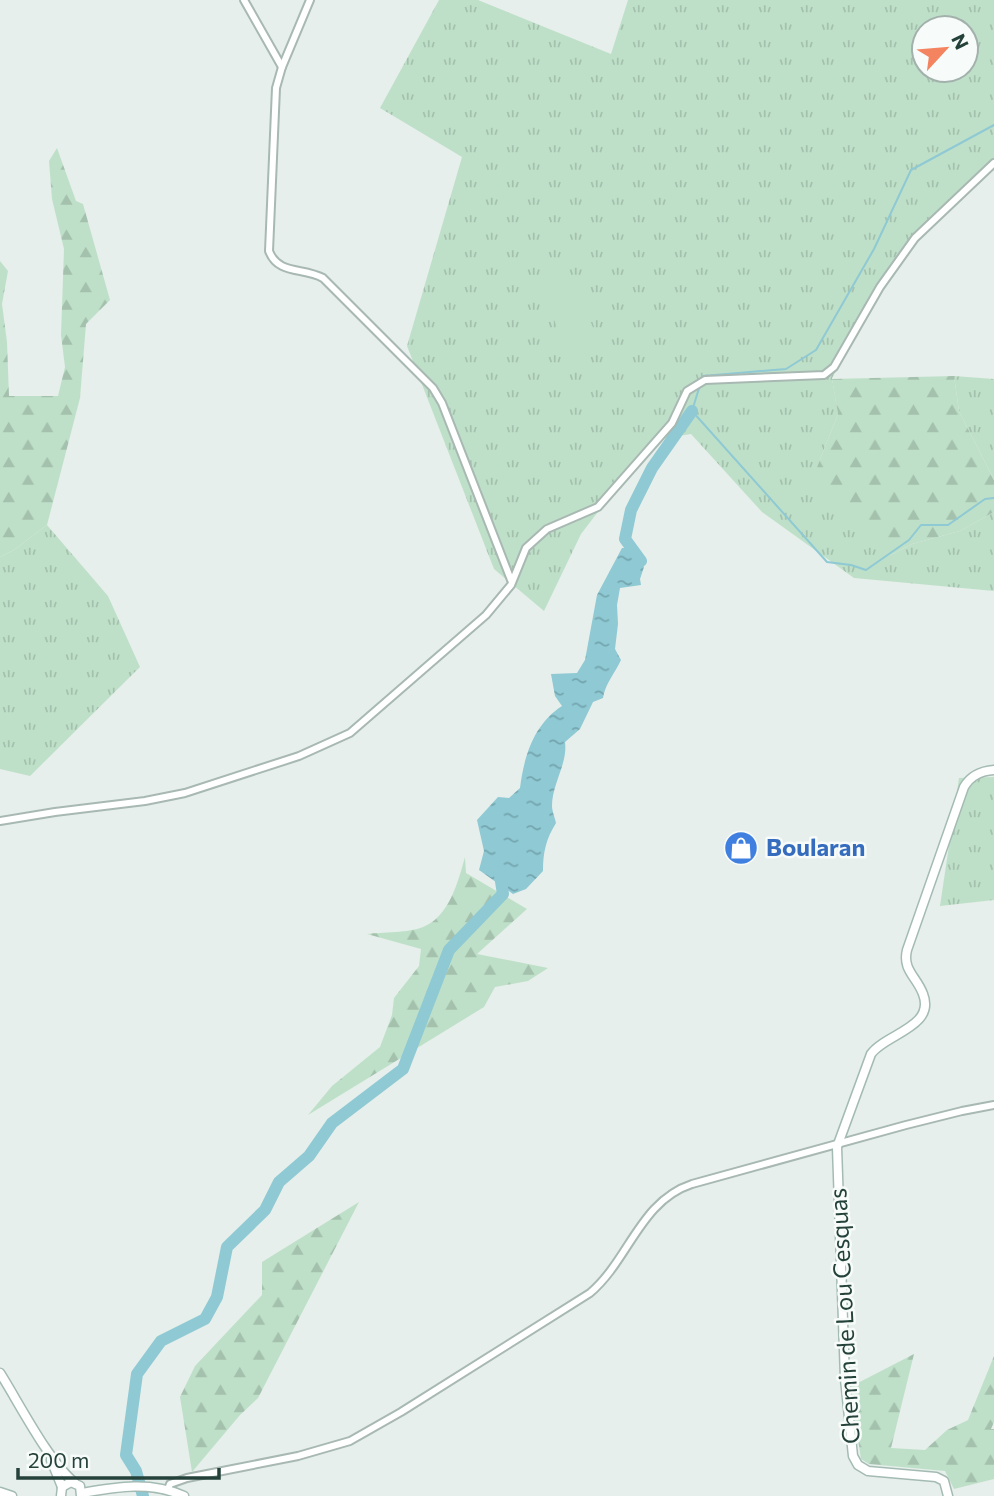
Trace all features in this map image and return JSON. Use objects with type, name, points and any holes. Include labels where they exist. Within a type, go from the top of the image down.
[{"type":"street","points":[[244,0],[282,67]]},
{"type":"street","points":[[310,0],[276,88],[271,165],[271,257],[285,269],[307,271],[323,278],[433,388],[442,403],[512,582]]},
{"type":"street","points":[[0,821],[44,813],[128,804],[185,793],[299,756],[350,733],[486,615],[512,582],[526,548],[547,529],[598,507],[672,423],[687,391],[702,381],[824,375],[834,367],[880,288],[915,238],[994,163]]},
{"type":"street","points":[[839,1144],[871,1054],[881,1042],[911,1027],[923,1013],[925,996],[908,971],[907,950],[964,787],[969,779],[978,773],[994,770]]},
{"type":"street","points":[[169,1489],[170,1484],[187,1478],[311,1453],[360,1436],[590,1293],[616,1265],[652,1209],[673,1191],[962,1111],[994,1105]]},
{"type":"street","name":"Chemin de Lou Cesquas","points":[[839,1144],[837,1171],[845,1379],[853,1457],[858,1465],[868,1471],[936,1477],[944,1481],[948,1496]]},
{"type":"street","points":[[0,1373],[45,1445],[66,1475],[80,1486],[82,1494],[140,1485],[169,1489],[184,1496]]},
{"type":"street","points":[[45,1445],[61,1491]]},
{"type":"street","points":[[51,1495],[61,1491],[68,1482],[74,1482]]},
{"type":"street","points":[[0,1492],[12,1496]]},
{"type":"green space","points":[[439,0],[478,0],[611,54],[628,0],[994,0],[994,167],[916,239],[883,288],[832,378],[838,414],[817,467],[891,555],[912,544],[960,531],[994,512],[994,591],[854,578],[762,512],[691,434],[653,440],[581,534],[544,611],[494,569],[407,346],[462,157],[380,108]]},
{"type":"green space","points":[[57,148],[76,201],[83,204],[110,300],[86,324],[80,398],[47,525],[0,557],[0,261],[8,271],[2,304],[7,342],[9,396],[58,396],[65,367],[61,335],[64,249],[52,199],[49,161]]},
{"type":"green space","points":[[564,270],[569,272],[598,339],[589,348],[568,353],[541,289],[548,279]]},
{"type":"green space","points":[[954,376],[994,379],[994,480],[959,411]]},
{"type":"green space","points":[[954,376],[959,411],[994,480],[994,512],[960,531],[912,544],[891,555],[826,500],[817,467],[838,414],[832,379]]},
{"type":"green space","points":[[47,525],[108,596],[140,667],[30,776],[0,769],[0,557]]},
{"type":"green space","points":[[994,777],[994,900],[940,906],[959,778]]},
{"type":"green space","points":[[465,857],[466,873],[527,909],[477,954],[548,968],[528,981],[495,987],[484,1007],[308,1115],[332,1086],[380,1047],[392,1015],[394,998],[419,966],[421,949],[367,934],[410,930],[432,922],[451,898]]},
{"type":"green space","points":[[359,1202],[258,1398],[240,1415],[192,1472],[180,1397],[195,1366],[262,1295],[262,1262]]},
{"type":"green space","points":[[914,1354],[891,1448],[925,1450],[947,1430],[968,1420],[994,1356],[994,1422],[991,1429],[994,1429],[994,1479],[954,1489],[945,1471],[869,1464],[861,1459],[850,1387]]},
{"type":"water","points":[[622,548],[636,548],[644,567],[641,585],[620,588],[615,649],[621,660],[603,698],[593,702],[580,729],[565,742],[564,758],[553,798],[552,808],[556,823],[546,846],[543,871],[526,889],[513,894],[479,870],[484,851],[477,820],[498,797],[509,798],[520,788],[524,764],[537,731],[552,713],[562,706],[555,696],[551,674],[577,673],[585,660],[597,595]]},
{"type":"waterway","points":[[702,380],[703,376],[786,369],[816,350],[874,249],[911,170],[994,125]]},
{"type":"waterway","points":[[700,385],[692,411],[827,562],[866,570],[909,540],[921,525],[948,525],[985,499],[994,498]]},
{"type":"waterway","points":[[641,561],[625,539],[631,510],[652,468],[692,411]]},
{"type":"waterway","points":[[143,1496],[136,1471],[126,1455],[137,1374],[161,1341],[205,1319],[217,1297],[227,1247],[265,1210],[279,1182],[309,1156],[332,1123],[403,1069],[449,950],[503,894],[499,869]]},
{"type":"place","name":"Boularan","points":[[741,848]]}]
